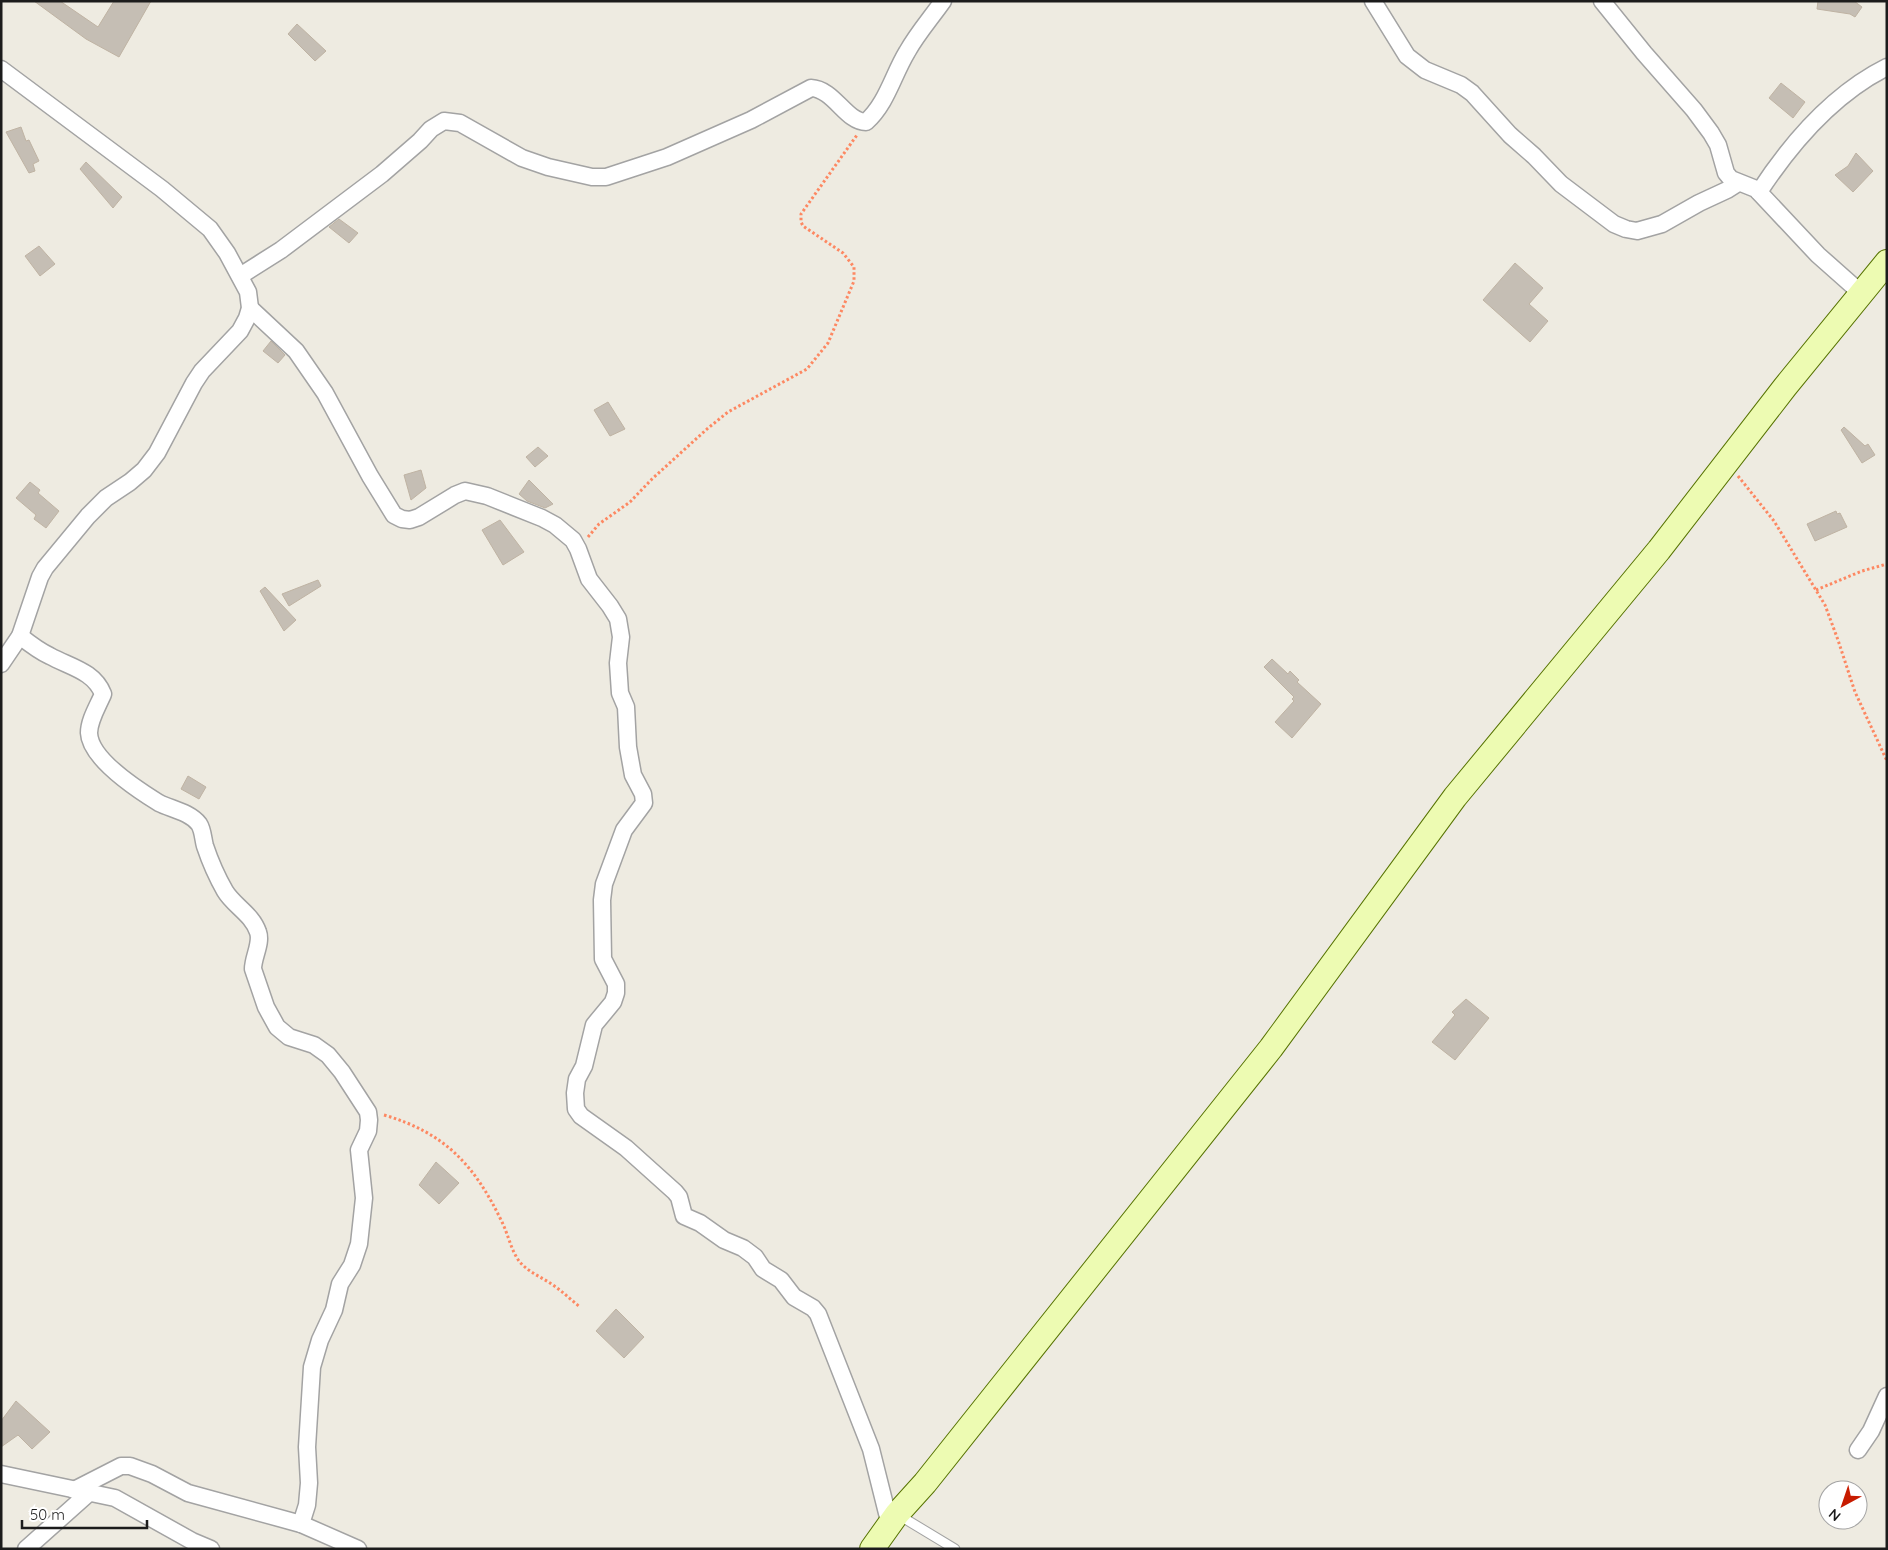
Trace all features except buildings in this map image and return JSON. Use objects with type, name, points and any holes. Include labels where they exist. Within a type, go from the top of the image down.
[{"type":"main road","points":[[872,1549],[1271,1048],[1456,797],[1659,550],[1785,387],[1887,262]]},
{"type":"street","points":[[240,276],[288,245],[382,174],[420,141],[431,128],[444,121],[460,123],[522,158],[548,167],[592,177],[606,177],[667,157],[751,120],[811,88],[819,88],[845,110],[862,122],[866,122],[889,91],[907,51],[943,1]]},
{"type":"street","points":[[1373,1],[1407,56],[1425,70],[1461,85],[1472,93],[1510,135],[1561,184],[1614,224],[1637,231],[1662,224],[1738,183]]},
{"type":"street","points":[[1602,1],[1700,118],[1718,145],[1726,174],[1738,183],[1756,189],[1818,255],[1862,294]]},
{"type":"street","points":[[1759,192],[1784,156],[1819,118],[1854,88],[1887,68]]},
{"type":"street","points":[[1,69],[162,189],[210,229],[240,276],[248,292],[250,308],[240,331],[202,371],[194,383],[157,453],[144,470],[106,498],[88,516],[45,568],[40,577],[20,636],[1,664]]},
{"type":"street","points":[[250,308],[296,351],[326,393],[370,476],[394,515],[410,520],[465,491],[487,496],[555,525],[573,540],[589,579],[618,619],[621,637],[618,663],[620,693],[626,708],[628,747],[634,775],[644,794],[644,803],[624,830],[604,884],[602,900],[603,960],[616,984],[616,993],[613,1002],[594,1025],[584,1066],[576,1079],[576,1109],[581,1116],[626,1148],[675,1192],[679,1197],[684,1216],[700,1223],[724,1240],[743,1248],[755,1257],[763,1269],[781,1280],[794,1296],[813,1308],[818,1314],[871,1449],[894,1520]]},
{"type":"street","points":[[20,636],[44,653],[91,676],[100,686],[103,694],[89,731],[90,744],[97,756],[122,777],[159,802],[189,816],[199,824],[209,856],[226,892],[244,910],[258,930],[259,940],[253,969],[271,1019],[289,1037],[314,1045],[328,1054],[368,1112],[369,1126],[359,1150],[364,1198],[359,1244],[352,1265],[340,1284],[334,1310],[320,1340],[312,1367],[307,1447],[309,1483],[307,1505],[301,1524]]},
{"type":"street","points":[[1858,1450],[1871,1431],[1887,1396]]},
{"type":"street","points":[[26,1549],[82,1491],[121,1466],[130,1466],[152,1474],[188,1493],[301,1524],[358,1549]]},
{"type":"street","points":[[1,1474],[115,1498],[210,1549]]},
{"type":"lane","points":[[894,1520],[955,1549]]},
{"type":"path","points":[[578,550],[600,524],[630,502],[652,479],[707,429],[728,412],[807,369],[828,343],[854,281],[854,267],[843,253],[804,226],[801,222],[801,214],[866,122]]},
{"type":"path","points":[[1726,463],[1774,520],[1816,590],[1831,621],[1855,692],[1887,761]]},
{"type":"path","points":[[1816,590],[1862,571],[1887,564]]},
{"type":"path","points":[[368,1112],[400,1120],[446,1144],[466,1163],[480,1182],[502,1221],[519,1261],[528,1270],[552,1284],[580,1307]]}]
